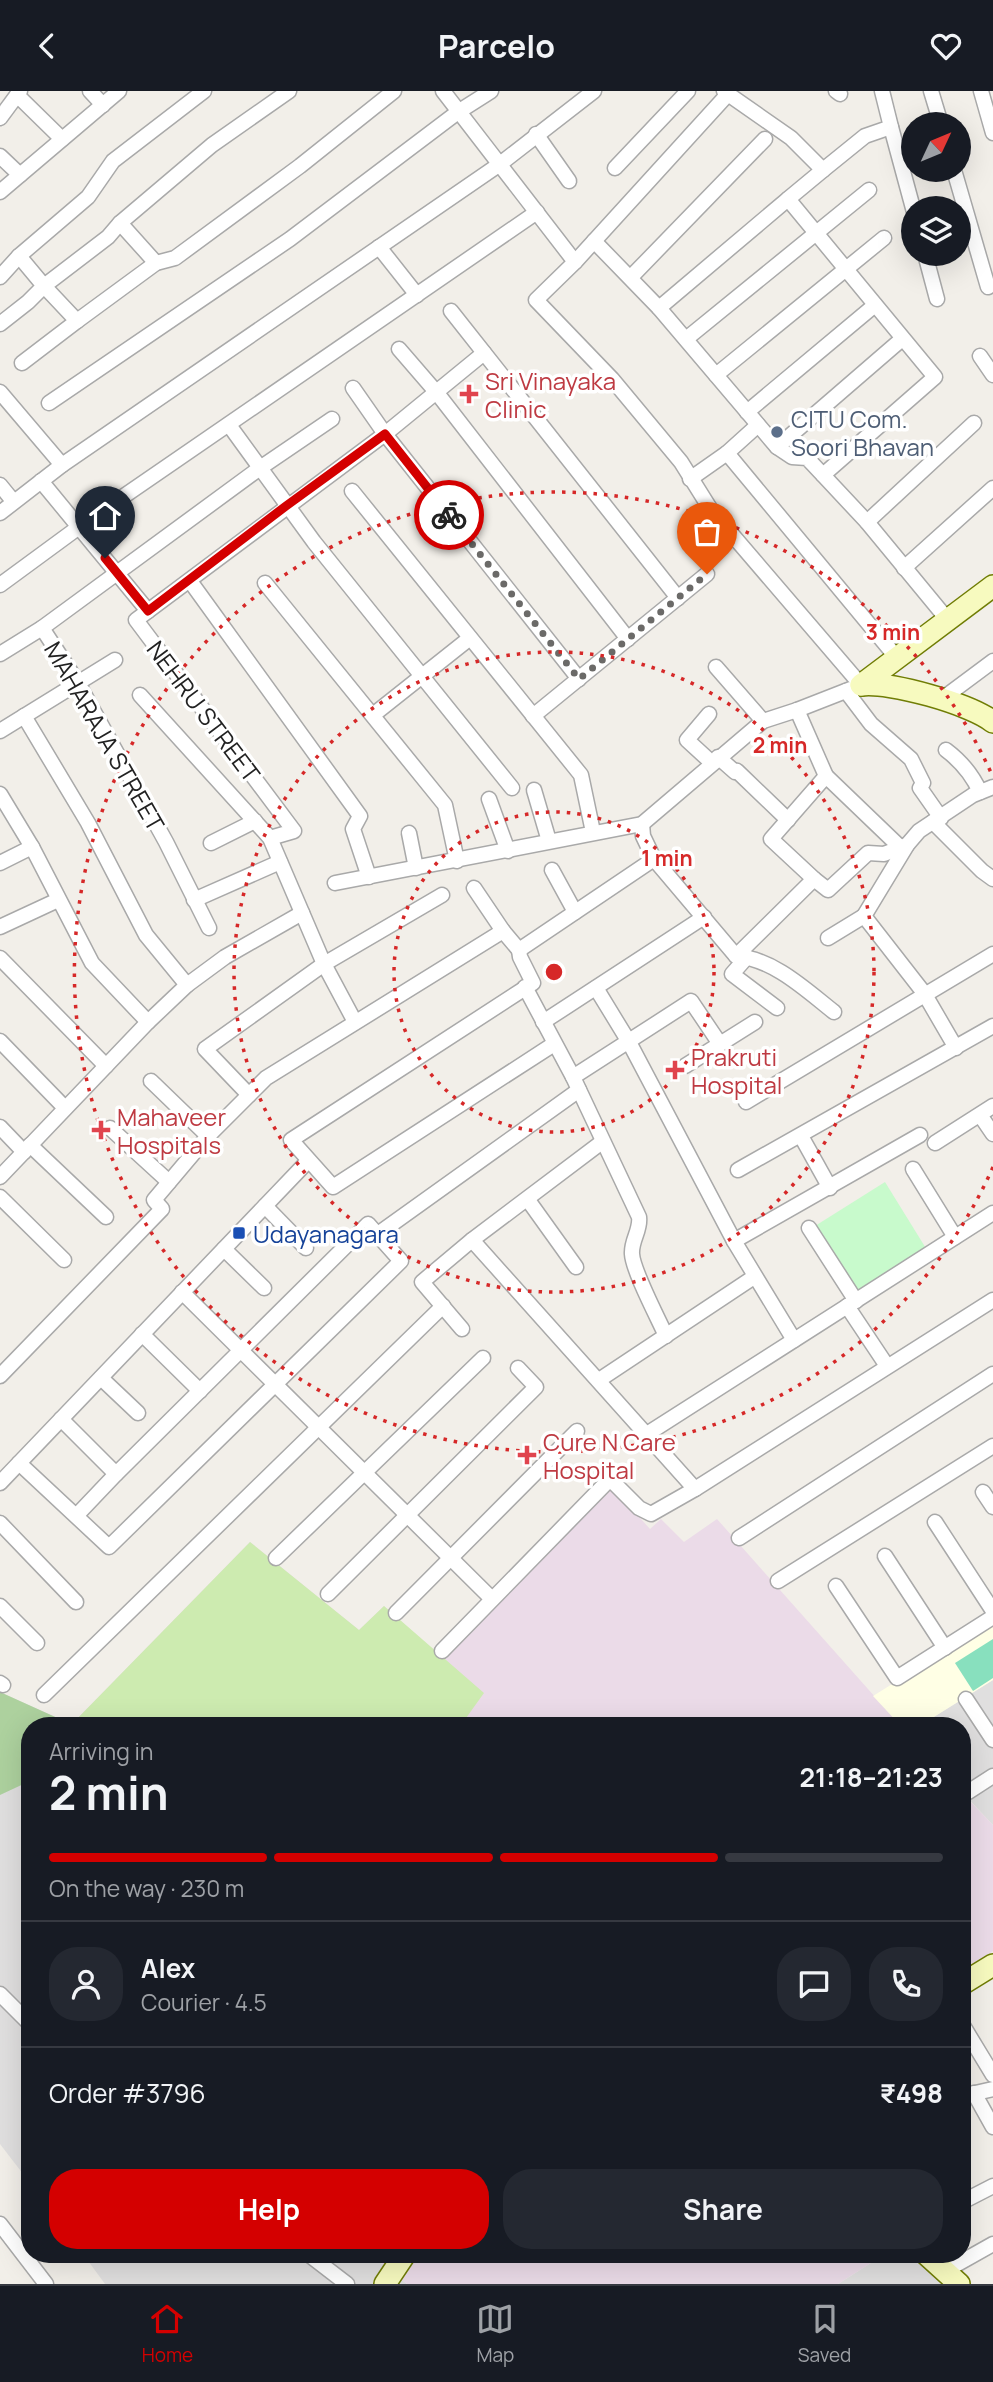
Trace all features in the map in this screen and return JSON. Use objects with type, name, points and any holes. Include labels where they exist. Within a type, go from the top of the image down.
[{"type":"street","points":[[90,91],[103,105]]},
{"type":"street","points":[[0,192],[119,91]]},
{"type":"street","points":[[0,277],[19,256],[88,197],[113,161],[204,91]]},
{"type":"street","points":[[0,324],[28,302],[44,285],[108,237],[120,223],[212,145],[289,91]]},
{"type":"street","points":[[22,363],[156,263],[175,258],[300,166],[394,91]]},
{"type":"street","points":[[443,91],[575,262]]},
{"type":"street","points":[[49,403],[290,239],[458,112],[491,91]]},
{"type":"street","points":[[615,168],[688,91]]},
{"type":"street","points":[[882,91],[910,196]]},
{"type":"street","points":[[931,91],[937,112]]},
{"type":"street","points":[[823,170],[791,138],[726,92],[575,262],[536,300],[612,379],[681,462],[711,510],[854,688],[871,725],[911,758],[923,783],[920,788],[937,820],[982,871],[993,879]]},
{"type":"street","points":[[0,118],[19,93],[62,139]]},
{"type":"street","points":[[0,513],[62,465],[500,164],[589,93]]},
{"type":"street","points":[[986,97],[993,133]]},
{"type":"street","points":[[659,308],[865,136],[891,127]]},
{"type":"street","points":[[536,134],[569,181]]},
{"type":"street","points":[[631,277],[765,139]]},
{"type":"street","points":[[0,156],[20,175]]},
{"type":"street","points":[[957,182],[988,288]]},
{"type":"street","points":[[686,339],[869,190]]},
{"type":"street","points":[[788,199],[935,377],[823,475]]},
{"type":"street","points":[[0,586],[79,527],[537,212]]},
{"type":"street","points":[[120,223],[156,263]]},
{"type":"street","points":[[716,375],[884,238]]},
{"type":"street","points":[[594,241],[659,308],[777,447],[792,457],[807,458],[867,522],[947,619]]},
{"type":"street","points":[[379,247],[417,295]]},
{"type":"street","points":[[19,256],[77,321]]},
{"type":"street","points":[[928,266],[937,299]]},
{"type":"street","points":[[747,412],[875,305]]},
{"type":"street","points":[[451,311],[678,598]]},
{"type":"street","points":[[777,447],[902,339]]},
{"type":"street","points":[[399,349],[437,393],[628,639]]},
{"type":"street","name":"NEHRU STREET","points":[[270,838],[294,831],[136,620],[385,434],[484,353]]},
{"type":"street","points":[[980,356],[993,375]]},
{"type":"street","points":[[353,389],[385,434],[579,679]]},
{"type":"street","points":[[0,392],[62,465]]},
{"type":"street","name":"MAHARAJA STREET","points":[[209,928],[166,842],[78,683],[42,628],[260,468],[332,419]]},
{"type":"street","points":[[867,522],[974,423]]},
{"type":"street","points":[[229,425],[286,506],[512,788]]},
{"type":"street","points":[[690,479],[727,453],[758,425]]},
{"type":"street","points":[[727,453],[897,658]]},
{"type":"street","points":[[41,481],[148,611]]},
{"type":"street","points":[[0,485],[13,502]]},
{"type":"street","points":[[904,568],[993,488]]},
{"type":"street","points":[[352,491],[581,775],[593,832]]},
{"type":"street","points":[[533,716],[707,574]]},
{"type":"street","points":[[190,581],[359,816],[353,828],[369,877]]},
{"type":"street","points":[[265,583],[445,805],[457,861]]},
{"type":"street","points":[[854,688],[993,586]]},
{"type":"street","points":[[0,654],[42,628]]},
{"type":"street","points":[[373,715],[470,638]]},
{"type":"street","points":[[0,731],[115,660]]},
{"type":"street","points":[[942,699],[993,661]]},
{"type":"street","points":[[716,667],[763,721]]},
{"type":"street","points":[[335,883],[642,824],[763,721],[874,683],[942,699],[984,714],[993,722]]},
{"type":"street","points":[[140,695],[270,838],[324,964],[355,1022]]},
{"type":"street","points":[[797,711],[826,776],[904,846]]},
{"type":"street","points":[[709,714],[687,740],[715,760],[737,771],[788,820]]},
{"type":"street","points":[[24,716],[88,823],[146,935],[187,985]]},
{"type":"street","points":[[828,938],[864,916],[904,846],[919,831],[986,790],[961,761],[946,750]]},
{"type":"street","points":[[826,776],[771,839],[814,879],[828,890],[868,853],[884,854],[904,846]]},
{"type":"street","points":[[534,790],[549,841]]},
{"type":"street","points":[[1,797],[32,847],[92,963],[148,1022]]},
{"type":"street","points":[[489,799],[508,851]]},
{"type":"street","points":[[211,843],[255,821]]},
{"type":"street","points":[[642,824],[643,836],[654,859],[742,956],[771,966],[834,1012]]},
{"type":"street","points":[[409,833],[416,869]]},
{"type":"street","points":[[0,863],[32,847]]},
{"type":"street","points":[[519,950],[654,859]]},
{"type":"street","points":[[194,900],[280,862]]},
{"type":"street","points":[[552,870],[575,912]]},
{"type":"street","points":[[777,1008],[732,974],[742,956],[814,879]]},
{"type":"street","points":[[474,888],[519,950],[533,983],[291,1140],[333,1187],[554,1044]]},
{"type":"street","points":[[249,1095],[205,1049],[324,964],[442,895]]},
{"type":"street","points":[[0,927],[58,900]]},
{"type":"street","points":[[0,1177],[148,1022],[187,985],[235,951],[302,913]]},
{"type":"street","points":[[864,916],[924,993],[956,1048]]},
{"type":"street","points":[[543,1022],[704,917]]},
{"type":"street","points":[[1,1373],[162,1209],[154,1200],[208,1136],[267,1078],[503,931]]},
{"type":"street","points":[[746,1102],[993,954]]},
{"type":"street","points":[[0,958],[106,1066]]},
{"type":"street","points":[[525,987],[576,1083],[639,1217],[640,1224],[632,1243],[633,1261],[666,1336]]},
{"type":"street","points":[[596,988],[629,1042],[754,1277],[794,1340]]},
{"type":"street","points":[[378,1234],[629,1042],[691,1001],[720,1044]]},
{"type":"street","points":[[685,1066],[755,1022]]},
{"type":"street","points":[[738,1170],[993,1026]]},
{"type":"street","points":[[0,1041],[65,1108]]},
{"type":"street","points":[[151,1081],[208,1136]]},
{"type":"street","points":[[935,1143],[993,1106]]},
{"type":"street","points":[[979,1115],[993,1134]]},
{"type":"street","points":[[0,1127],[106,1217]]},
{"type":"street","points":[[110,1128],[169,1182]]},
{"type":"street","points":[[734,1241],[920,1135]]},
{"type":"street","points":[[801,1136],[830,1188]]},
{"type":"street","points":[[462,1329],[422,1282],[472,1240],[602,1142]]},
{"type":"street","points":[[0,1483],[309,1161]]},
{"type":"street","points":[[913,1169],[955,1237]]},
{"type":"street","points":[[0,1197],[64,1260]]},
{"type":"street","points":[[528,1200],[576,1267]]},
{"type":"street","points":[[265,1206],[306,1248]]},
{"type":"street","points":[[647,1434],[993,1213]]},
{"type":"street","points":[[19,1462],[109,1546],[401,1261],[378,1234],[368,1224],[77,1515]]},
{"type":"street","points":[[809,1228],[887,1366]]},
{"type":"street","points":[[472,1240],[695,1489]]},
{"type":"street","points":[[224,1249],[264,1289]]},
{"type":"street","points":[[599,1380],[754,1277]]},
{"type":"street","points":[[182,1293],[492,1599]]},
{"type":"street","points":[[442,1651],[610,1479],[639,1508],[651,1514],[695,1489],[993,1300]]},
{"type":"street","points":[[44,1695],[443,1306]]},
{"type":"street","points":[[142,1334],[200,1391]]},
{"type":"street","points":[[275,1558],[483,1358]]},
{"type":"street","points":[[328,1594],[536,1387],[518,1368]]},
{"type":"street","points":[[739,1538],[993,1374]]},
{"type":"street","points":[[101,1378],[138,1413]]},
{"type":"street","points":[[61,1419],[116,1474]]},
{"type":"street","points":[[396,1613],[577,1431]]},
{"type":"street","points":[[778,1581],[993,1446]]},
{"type":"street","points":[[983,1492],[993,1507]]},
{"type":"street","points":[[935,1522],[993,1611]]},
{"type":"street","points":[[0,1523],[76,1602]]},
{"type":"street","points":[[885,1556],[945,1647]]},
{"type":"street","points":[[836,1586],[897,1678],[993,1617]]},
{"type":"street","points":[[0,1606],[37,1643]]},
{"type":"street","points":[[966,1699],[993,1741]]},
{"type":"street","points":[[971,1790],[993,1776]]},
{"type":"street","points":[[971,1978],[993,1965]]},
{"type":"street","points":[[0,1994],[21,2015]]},
{"type":"street","points":[[971,2039],[993,2075]]},
{"type":"street","points":[[971,2094],[993,2089]]},
{"type":"street","points":[[971,2099],[993,2127]]},
{"type":"street","points":[[971,2197],[993,2186]]},
{"type":"street","points":[[0,2224],[21,2251]]},
{"type":"street","points":[[971,2262],[993,2244]]},
{"type":"street","points":[[30,2263],[46,2284]]},
{"type":"street","points":[[320,2263],[347,2284]]},
{"type":"street","points":[[385,2284],[399,2263]]},
{"type":"street","points":[[936,2263],[952,2277],[969,2263]]},
{"type":"shaded area","points":[[611,1490],[622,1498],[650,1529],[661,1519],[684,1542],[717,1519],[893,1717],[79,1717],[250,1542],[359,1630],[384,1606],[441,1657]]},
{"type":"shaded area","points":[[993,1621],[993,1680],[934,1717],[893,1717],[873,1696]]},
{"type":"shaded area","points":[[993,1680],[993,1825],[971,1802],[971,1717],[934,1717]]},
{"type":"shaded area","points":[[0,1692],[55,1717],[21,1717],[21,2171],[0,2144]]},
{"type":"shaded area","points":[[971,1802],[993,1825],[993,1951],[971,1965]]},
{"type":"shaded area","points":[[90,2263],[381,2263],[407,2284],[105,2284]]},
{"type":"shaded area","points":[[381,2263],[871,2263],[838,2284],[407,2284]]},
{"type":"shaded area","points":[[871,2263],[923,2263],[945,2284],[838,2284]]},
{"type":"green space","points":[[885,1182],[927,1250],[857,1293],[815,1226]]},
{"type":"green space","points":[[250,1542],[359,1630],[384,1606],[484,1693],[467,1717],[79,1717]]},
{"type":"green space","points":[[993,1639],[993,1678],[973,1691],[955,1663]]},
{"type":"green space","points":[[0,1692],[55,1717],[21,1717],[21,1785],[0,1795]]},
{"type":"way so far","points":[[449,515],[579,679],[707,574]]},
{"type":"place","name":"Sri Vinayaka Clinic","points":[[469,394]]},
{"type":"place","name":"CITU Com. Soori Bhavan","points":[[777,432]]},
{"type":"place","name":"Prakruti Hospital","points":[[675,1070]]},
{"type":"place","name":"Mahaveer Hospitals","points":[[101,1130]]},
{"type":"place","name":"Udayanagara","points":[[239,1233]]},
{"type":"place","name":"Cure N Care Hospital","points":[[527,1455]]},
{"type":"route","points":[[105,558],[148,611],[385,434],[449,515]]}]
